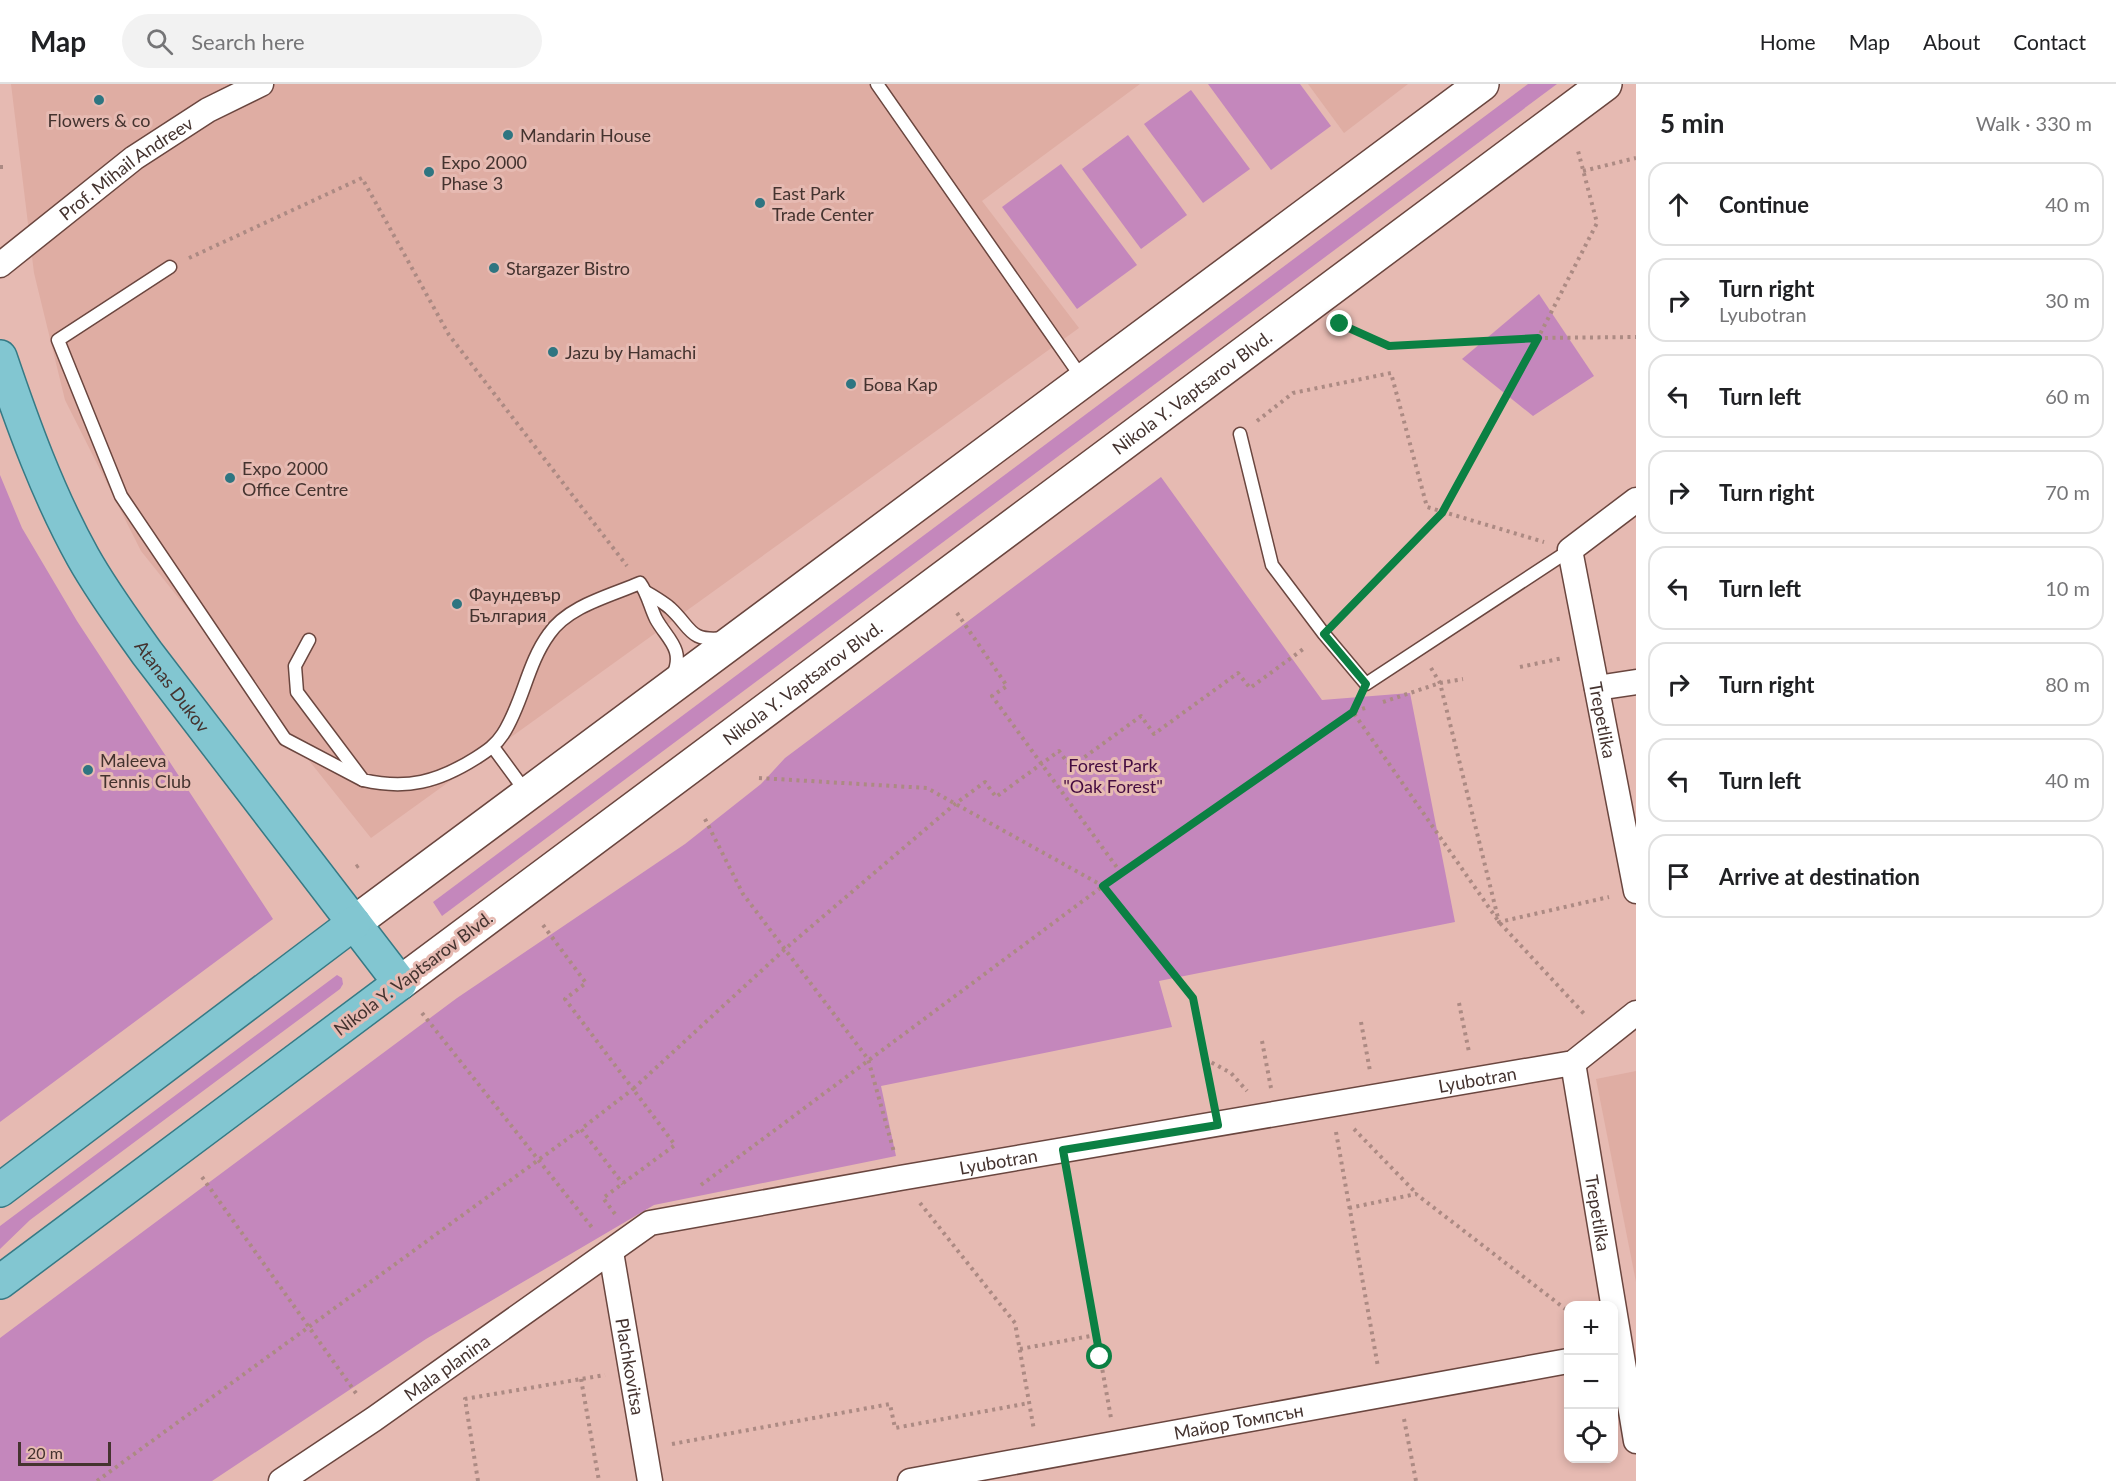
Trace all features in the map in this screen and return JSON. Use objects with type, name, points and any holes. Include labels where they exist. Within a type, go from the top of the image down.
[{"type":"main road","points":[[0,1190],[354,922],[1482,84]]},
{"type":"main road","name":"Nikola Y. Vaptsarov Blvd.","points":[[0,1282],[1605,84]]},
{"type":"main road","name":"Atanas Dukov","points":[[0,357],[65,522],[90,568],[147,653],[400,983]]},
{"type":"street","name":"Prof. Mihail Andreev","points":[[0,265],[134,158],[208,110],[261,84]]},
{"type":"street","points":[[1570,550],[1636,500]]},
{"type":"street","name":"Trepetlika","points":[[1570,550],[1636,891]]},
{"type":"street","points":[[1597,688],[1636,682]]},
{"type":"street","points":[[1573,1063],[1636,1013]]},
{"type":"street","name":"Trepetlika","points":[[1573,1063],[1624,1351],[1636,1441]]},
{"type":"street","name":"Lyubotran","points":[[611,1252],[650,1223],[1573,1063]]},
{"type":"street","name":"Plachkovitsa","points":[[611,1252],[650,1481]]},
{"type":"street","name":"Mala planina","points":[[281,1481],[374,1419],[611,1252]]},
{"type":"street","name":"Майор Томпсън","points":[[910,1481],[1564,1362]]},
{"type":"lane","points":[[877,84],[1084,380]]},
{"type":"lane","points":[[170,267],[58,340],[121,496],[285,739],[363,780],[384,785],[411,785],[444,776],[494,747],[503,734],[538,652],[549,633],[564,619],[585,606],[643,588]]},
{"type":"lane","points":[[1240,434],[1272,565],[1324,634],[1366,684],[1570,550]]},
{"type":"lane","points":[[643,588],[670,608],[698,637],[726,638],[749,630]]},
{"type":"lane","points":[[643,588],[656,618],[677,653],[675,673],[657,698]]},
{"type":"lane","points":[[309,640],[295,666],[297,692],[363,780]]},
{"type":"lane","points":[[494,747],[527,794]]},
{"type":"path","points":[[97,1481],[633,1089],[785,949],[955,804],[985,782],[996,797],[1059,751],[1071,767],[1141,716],[1154,734],[1238,673],[1250,688],[1324,634],[1442,513],[1538,338],[1597,223],[1577,147]]},
{"type":"path","points":[[1583,171],[1636,158]]},
{"type":"path","points":[[0,167],[7,167]]},
{"type":"path","points":[[170,267],[362,178],[449,335],[643,588]]},
{"type":"path","points":[[1340,324],[1389,346],[1538,338],[1636,336]]},
{"type":"path","points":[[1240,434],[1293,393],[1391,373],[1427,507],[1570,550]]},
{"type":"path","points":[[957,613],[1007,686],[993,696],[1121,873]]},
{"type":"path","points":[[1420,649],[1440,683],[1499,922]]},
{"type":"path","points":[[1520,667],[1590,652]]},
{"type":"path","points":[[697,1188],[1103,886],[1353,712],[1440,683],[1463,679]]},
{"type":"path","points":[[1353,712],[1366,684]]},
{"type":"path","points":[[1353,712],[1499,922],[1605,1037]]},
{"type":"path","points":[[759,778],[927,788],[1103,886],[1193,998],[1218,1125]]},
{"type":"path","points":[[645,1449],[890,1404],[895,1428],[1029,1403],[1015,1323],[900,1178],[868,1059],[743,894],[705,819]]},
{"type":"path","points":[[356,867],[362,863]]},
{"type":"path","points":[[1499,922],[1636,891]]},
{"type":"path","points":[[543,925],[586,983],[565,999],[675,1145],[603,1198],[632,1236]]},
{"type":"path","points":[[1459,1003],[1474,1080]]},
{"type":"path","points":[[422,1013],[611,1252]]},
{"type":"path","points":[[1361,1022],[1375,1097]]},
{"type":"path","points":[[1262,1041],[1273,1115]]},
{"type":"path","points":[[1205,1059],[1231,1073],[1244,1089],[1273,1115]]},
{"type":"path","points":[[1331,1105],[1416,1194],[1564,1307]]},
{"type":"path","points":[[1331,1105],[1383,1395]]},
{"type":"path","points":[[581,1129],[623,1184]]},
{"type":"path","points":[[1063,1150],[1115,1444]]},
{"type":"path","points":[[202,1177],[374,1419]]},
{"type":"path","points":[[1349,1208],[1416,1194]]},
{"type":"path","points":[[1020,1349],[1096,1335]]},
{"type":"path","points":[[478,1481],[465,1399],[631,1371]]},
{"type":"path","points":[[581,1379],[598,1481]]},
{"type":"path","points":[[1410,1448],[1416,1481]]},
{"type":"shaded area","points":[[11,84],[1140,84],[982,201],[1079,328],[371,838],[141,551],[65,400],[34,273]]},
{"type":"shaded area","points":[[1308,84],[1408,84],[1344,133]]},
{"type":"shaded area","points":[[1636,1071],[1636,1282],[1596,1079]]},
{"type":"green space","points":[[1208,84],[1300,84],[1331,126],[1271,170]]},
{"type":"green space","points":[[1528,84],[1557,84],[442,916],[433,902]]},
{"type":"green space","points":[[1191,90],[1250,169],[1203,203],[1144,124]]},
{"type":"green space","points":[[1128,135],[1187,215],[1141,249],[1082,169]]},
{"type":"green space","points":[[1061,164],[1137,265],[1077,309],[1002,207]]},
{"type":"green space","points":[[1539,294],[1594,376],[1533,416],[1462,359]]},
{"type":"green space","name":"Maleeva Tennis Club","points":[[0,475],[22,528],[77,621],[273,919],[0,1122]]},
{"type":"green space","name":"Forest Park \"Oak Forest\"","points":[[1161,477],[1322,700],[1410,693],[1455,922],[1159,981],[1172,1027],[881,1086],[896,1156],[654,1205],[426,1339],[212,1481],[0,1481],[0,1338],[457,998],[685,844],[761,784],[785,758]]},
{"type":"green space","points":[[337,975],[342,978],[343,984],[340,989],[30,1220],[0,1249],[0,1226]]},
{"type":"place","name":"Flowers & co","points":[[99,100]]},
{"type":"place","name":"Mandarin House","points":[[508,135]]},
{"type":"place","name":"Expo 2000 Phase 3","points":[[429,172]]},
{"type":"place","name":"East Park Trade Center","points":[[760,203]]},
{"type":"place","name":"Stargazer Bistro","points":[[494,268]]},
{"type":"place","name":"Jazu by Hamachi","points":[[553,352]]},
{"type":"place","name":"Бова Кар","points":[[851,384]]},
{"type":"place","name":"Expo 2000 Office Centre","points":[[230,478]]},
{"type":"place","name":"Фаундевър България","points":[[457,604]]},
{"type":"place","name":"Maleeva Tennis Club","points":[[88,770]]},
{"type":"route","points":[[1100,1357],[1063,1150],[1218,1125],[1193,998],[1103,886],[1353,712],[1366,684],[1324,634],[1442,513],[1538,338],[1389,346],[1340,324]]}]
